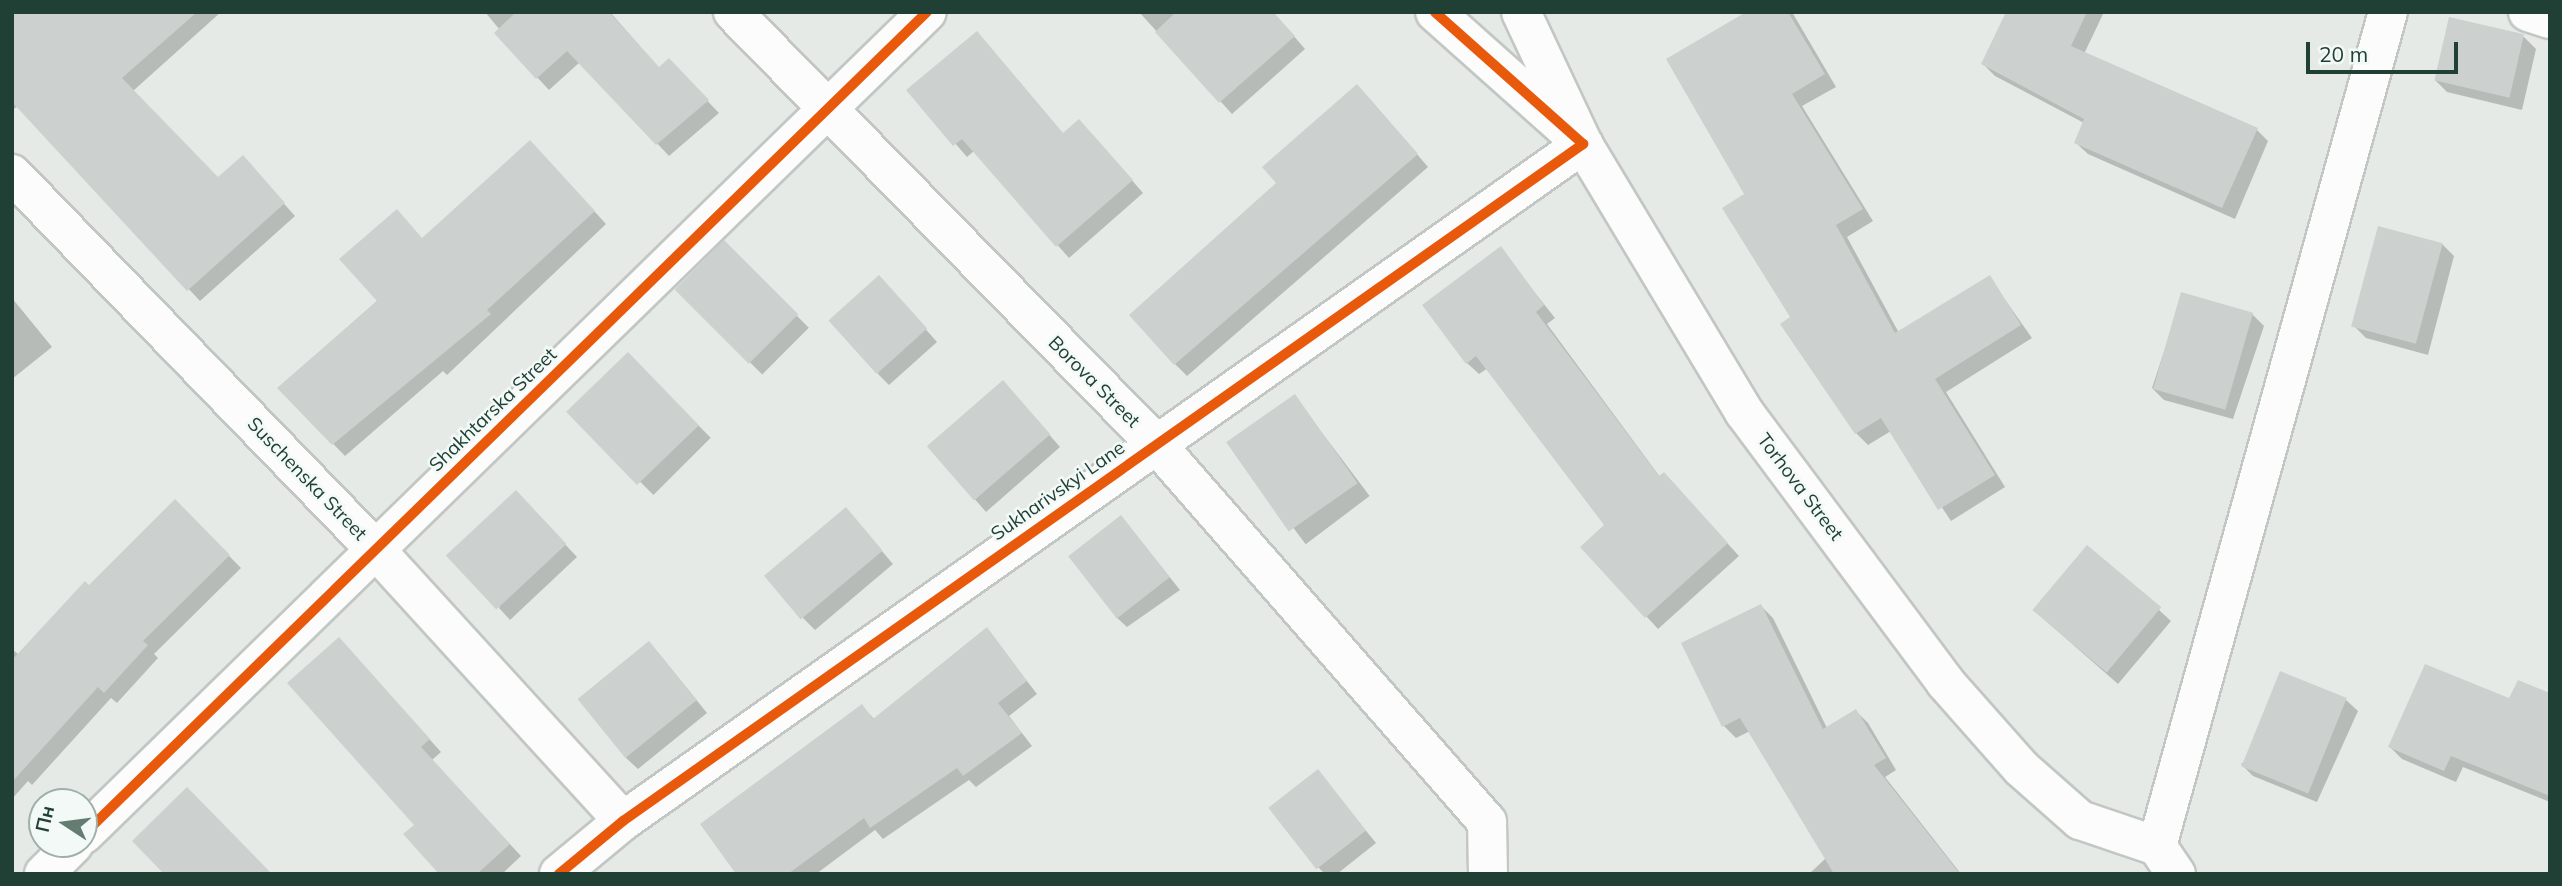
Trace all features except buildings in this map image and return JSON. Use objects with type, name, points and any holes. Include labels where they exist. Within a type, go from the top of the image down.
[{"type":"street","name":"Borova Street","points":[[733,12],[827,113],[1156,444],[1487,822],[1489,874]]},
{"type":"street","name":"Shakhtarska Street","points":[[98,820],[374,548],[827,113],[927,12]]},
{"type":"street","points":[[1435,12],[1584,144]]},
{"type":"street","name":"Torhova Street","points":[[1521,12],[1584,144],[1744,412],[1945,682],[2021,768],[2080,820],[2166,860]]},
{"type":"street","points":[[2166,860],[2389,12]]},
{"type":"street","points":[[2528,12],[2550,19]]},
{"type":"street","name":"Sukharivskyi Lane","points":[[559,874],[623,821],[1584,144]]},
{"type":"street","name":"Suschenska Street","points":[[12,174],[374,548],[623,821]]},
{"type":"street","points":[[44,874],[60,858]]},
{"type":"cycle path","points":[[98,820],[927,12]]},
{"type":"cycle path","points":[[559,874],[623,821],[1583,144],[1435,12]]}]
